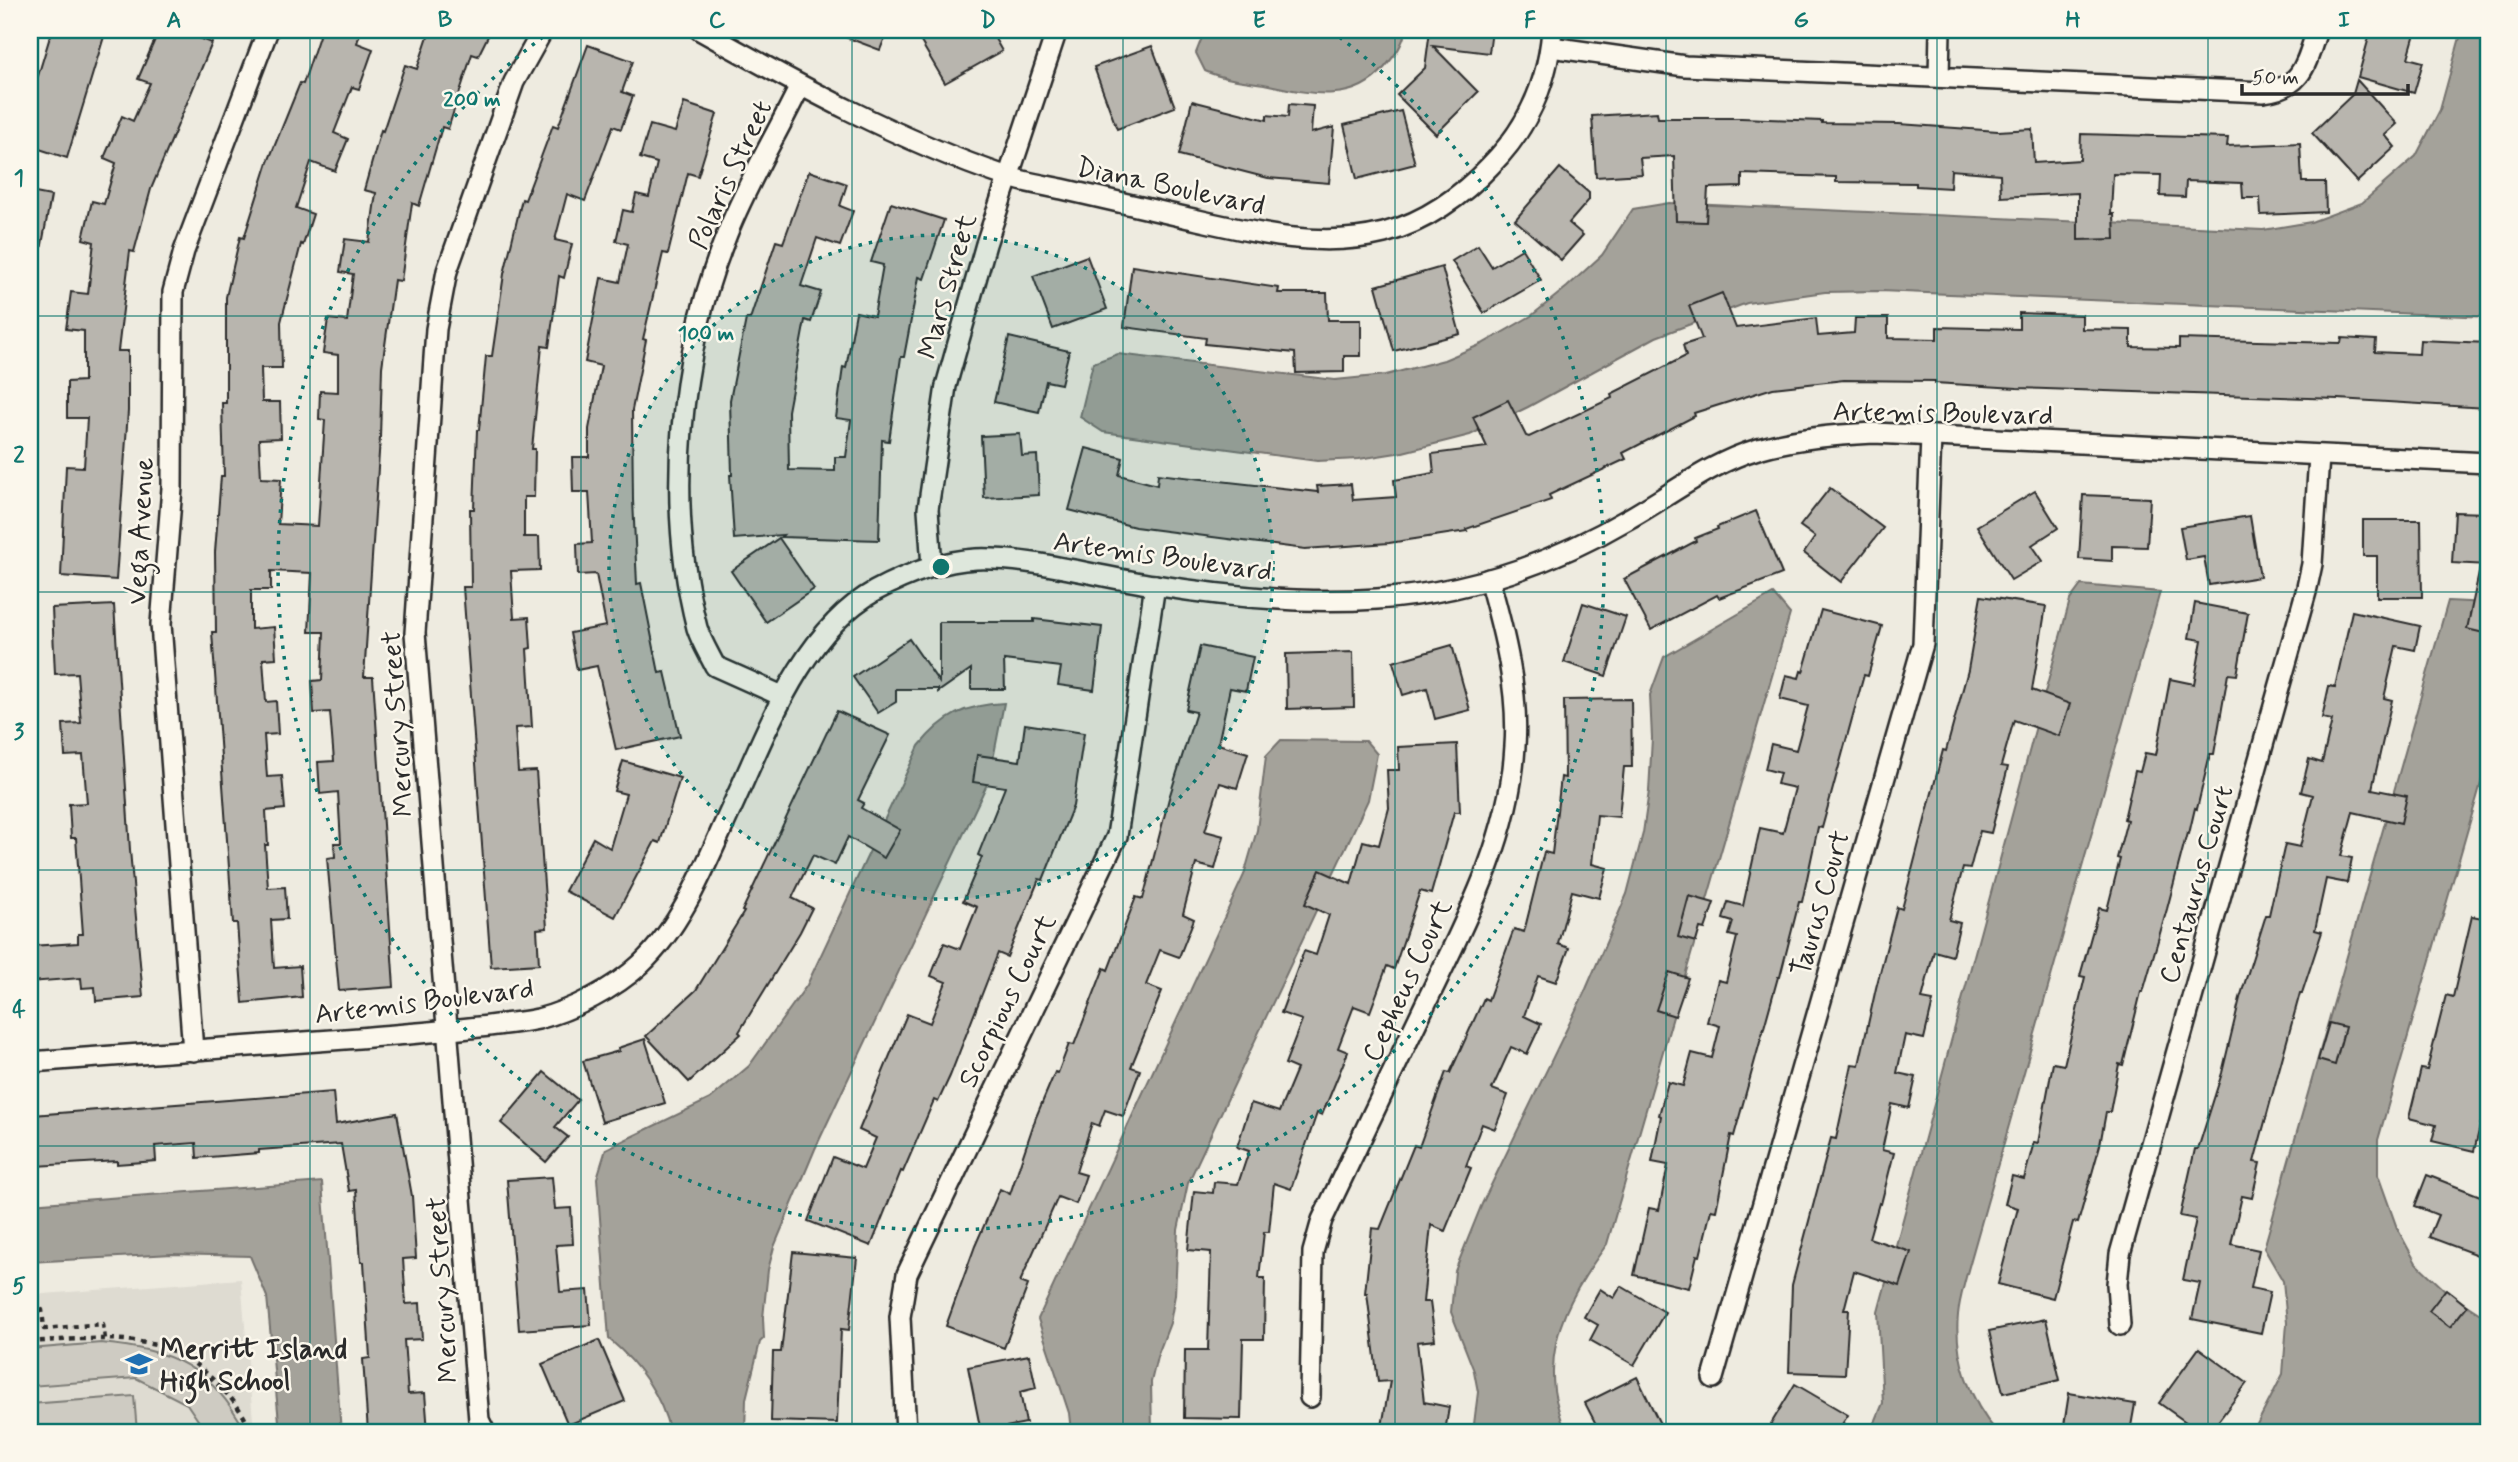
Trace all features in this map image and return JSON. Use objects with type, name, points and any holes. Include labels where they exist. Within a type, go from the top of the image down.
[{"type":"street","name":"Vega Avenue","points":[[192,1051],[161,624],[172,488],[173,292],[184,251],[268,30]]},
{"type":"street","name":"Mercury Street","points":[[485,1432],[478,1420],[449,1031],[415,633],[436,329],[447,271],[514,82],[543,30]]},
{"type":"street","name":"Diana Boulevard","points":[[700,30],[800,86],[939,151],[1007,177],[1266,235],[1313,240],[1350,239],[1386,233],[1432,212],[1465,191],[1506,150],[1534,107],[1551,38]]},
{"type":"street","name":"Mars Street","points":[[932,567],[928,509],[946,386],[986,244],[1057,30]]},
{"type":"street","points":[[1939,77],[1940,30]]},
{"type":"street","points":[[1551,38],[1685,66],[2263,92],[2278,91],[2297,78],[2305,65],[2317,30]]},
{"type":"street","name":"Polaris Street","points":[[782,696],[715,666],[698,630],[684,554],[681,477],[683,404],[696,333],[725,237],[743,196],[800,86]]},
{"type":"street","name":"Artemis Boulevard","points":[[30,1062],[449,1031],[538,1019],[582,1002],[637,968],[660,944],[675,922],[720,832],[782,696],[827,631],[853,606],[875,591],[932,567],[970,559],[1003,559],[1155,585],[1277,600],[1337,601],[1423,593],[1489,579],[1536,564],[1584,544],[1728,460],[1756,449],[1829,435],[1874,433],[2488,463]]},
{"type":"street","name":"Taurus Court","points":[[1713,1378],[1923,644],[1931,436]]},
{"type":"street","name":"Centaurus Court","points":[[2120,1325],[2117,1284],[2120,1254],[2306,592],[2312,564],[2319,456]]},
{"type":"street","name":"Cepheus Court","points":[[1310,1397],[1313,1252],[1322,1220],[1469,914],[1491,859],[1507,800],[1515,747],[1515,716],[1499,616],[1489,579]]},
{"type":"street","name":"Scorpious Court","points":[[906,1432],[900,1317],[907,1274],[1117,835],[1155,585]]},
{"type":"path","points":[[30,1311],[42,1310],[44,1329],[103,1324],[105,1339]]},
{"type":"path","points":[[30,1342],[91,1337],[136,1341],[177,1352],[201,1368],[228,1393],[251,1432]]},
{"type":"shaded area","points":[[1205,30],[1406,30],[1395,54],[1372,79],[1359,87],[1329,94],[1297,91],[1205,71],[1196,53]]},
{"type":"shaded area","points":[[2462,30],[2488,30],[2488,317],[1880,291],[1825,292],[1747,303],[1656,337],[1528,407],[1470,435],[1403,452],[1359,459],[1317,461],[1103,432],[1080,417],[1093,363],[1118,354],[1335,380],[1386,375],[1444,360],[1482,344],[1531,316],[1602,255],[1633,209],[1669,203],[2263,230],[2311,222],[2362,203],[2416,156],[2440,110]]},
{"type":"shaded area","points":[[2081,585],[2160,592],[1960,1300],[1957,1331],[1961,1362],[1979,1407],[1997,1432],[1871,1432],[1883,1403],[1878,1312],[2070,600]]},
{"type":"shaded area","points":[[1773,594],[1790,614],[1607,1244],[1584,1277],[1559,1330],[1553,1369],[1554,1390],[1565,1432],[1473,1432],[1478,1392],[1474,1371],[1451,1312],[1455,1271],[1482,1204],[1586,989],[1627,894],[1643,833],[1649,791],[1652,738],[1650,695],[1664,657]]},
{"type":"shaded area","points":[[2448,601],[2488,603],[2488,759],[2378,1140],[2378,1175],[2397,1228],[2416,1263],[2448,1293],[2488,1319],[2488,1432],[2253,1432],[2283,1374],[2287,1323],[2283,1281],[2264,1248]]},
{"type":"shaded area","points":[[1004,703],[989,780],[815,1149],[774,1247],[768,1270],[763,1318],[764,1338],[760,1342],[746,1399],[745,1432],[670,1432],[655,1392],[639,1369],[609,1339],[597,1178],[606,1149],[710,1099],[749,1066],[807,985],[919,746],[937,726],[956,714],[978,706]]},
{"type":"shaded area","points":[[1281,740],[1366,741],[1377,754],[1368,800],[1188,1183],[1178,1230],[1175,1295],[1170,1323],[1151,1382],[1152,1432],[1071,1432],[1069,1413],[1038,1319],[1244,875],[1257,830],[1266,756]]},
{"type":"shaded area","points":[[322,1182],[341,1432],[280,1432],[267,1297],[250,1256],[172,1254],[30,1262],[30,1204]]},
{"type":"shaded area","name":"Merritt Island High School","points":[[241,1279],[254,1432],[30,1432],[30,1295]]},
{"type":"shaded area","points":[[101,1343],[149,1351],[187,1365],[219,1391],[246,1432],[206,1432],[187,1404],[136,1378],[30,1386],[30,1349]]},
{"type":"shaded area","points":[[134,1396],[137,1432],[30,1432],[30,1404]]},
{"type":"building","points":[[52,30],[106,30],[67,158],[30,146],[30,73],[38,76]]},
{"type":"building","points":[[159,30],[179,30],[212,43],[151,189],[134,252],[130,251],[118,351],[128,351],[128,411],[116,580],[61,576],[66,466],[84,467],[87,418],[67,418],[67,382],[84,381],[84,331],[66,329],[71,292],[88,294],[94,242],[83,239],[92,201],[104,204],[116,163],[104,158],[122,116],[133,121],[150,83],[138,79]]},
{"type":"building","points":[[321,30],[361,30],[357,43],[373,49],[359,89],[352,87],[334,133],[348,139],[335,171],[311,162],[296,208],[313,214],[303,245],[301,244],[281,322],[282,368],[261,368],[262,402],[280,402],[281,438],[259,439],[261,478],[281,479],[278,524],[318,526],[325,420],[319,419],[320,391],[338,392],[338,355],[323,353],[328,319],[347,321],[353,274],[340,272],[345,239],[369,242],[376,193],[364,190],[381,130],[383,131],[405,65],[417,69],[430,30],[491,30],[478,56],[472,54],[448,129],[442,127],[419,206],[412,203],[401,281],[394,280],[382,367],[380,438],[364,677],[373,677],[394,987],[339,991],[327,858],[335,857],[334,843],[341,843],[338,792],[320,794],[318,762],[334,761],[330,712],[314,713],[312,681],[322,680],[324,632],[309,632],[312,573],[271,571],[271,590],[251,590],[251,629],[274,627],[276,658],[263,659],[266,702],[276,701],[278,734],[264,735],[267,777],[282,776],[285,809],[266,811],[268,888],[285,887],[287,919],[271,920],[274,968],[300,966],[302,997],[243,1003],[237,923],[233,923],[212,632],[216,632],[215,552],[221,476],[224,476],[222,403],[226,403],[226,297],[240,237],[244,238],[268,162],[300,83],[303,84]]},
{"type":"building","points":[[832,30],[888,30],[880,50]]},
{"type":"building","points":[[914,30],[990,30],[1002,51],[945,83]]},
{"type":"building","points":[[1430,30],[1492,30],[1489,53],[1433,46],[1478,92],[1436,134],[1397,95],[1425,68]]},
{"type":"building","points":[[2371,30],[2416,30],[2408,58],[2423,62],[2414,93],[2358,77]]},
{"type":"building","points":[[588,45],[633,61],[622,92],[633,96],[621,129],[613,126],[585,201],[567,194],[555,240],[572,244],[564,278],[559,276],[549,347],[542,346],[532,449],[535,449],[534,497],[524,497],[524,537],[539,537],[540,570],[511,571],[514,618],[529,617],[531,648],[527,649],[532,727],[515,728],[518,772],[536,771],[547,928],[537,929],[539,964],[491,967],[463,587],[471,587],[470,509],[474,509],[477,430],[486,356],[492,356],[504,274],[522,199],[525,200],[553,125],[558,127]]},
{"type":"building","points":[[1152,46],[1175,107],[1117,129],[1094,67]]},
{"type":"building","points":[[2357,80],[2397,124],[2385,135],[2395,147],[2357,182],[2312,133],[2353,94]]},
{"type":"building","points":[[1192,101],[1267,120],[1267,115],[1288,117],[1289,104],[1313,106],[1311,133],[1334,127],[1329,183],[1268,178],[1179,155]]},
{"type":"building","points":[[684,103],[717,114],[698,176],[688,173],[668,254],[663,253],[643,339],[646,340],[632,410],[637,584],[641,583],[659,673],[665,672],[680,736],[616,750],[597,666],[577,670],[570,633],[606,626],[596,574],[578,575],[577,544],[592,543],[589,492],[573,492],[572,457],[589,457],[589,429],[601,366],[585,362],[601,278],[620,282],[628,244],[616,241],[623,210],[632,212],[636,194],[649,197],[657,163],[640,158],[650,125],[675,132]]},
{"type":"building","points":[[1401,111],[1415,164],[1357,179],[1344,125]]},
{"type":"building","points":[[1657,112],[1658,118],[1822,121],[1998,131],[2032,129],[2034,163],[2080,160],[2081,134],[2228,138],[2227,146],[2300,143],[2302,182],[2325,182],[2326,212],[2261,215],[2260,198],[2243,198],[2242,183],[2186,181],[2185,197],[2160,196],[2161,175],[2113,174],[2111,214],[2114,214],[2115,239],[2078,240],[2078,193],[2001,197],[2000,174],[1951,170],[1950,188],[1916,186],[1916,183],[1836,182],[1836,177],[1742,174],[1742,187],[1708,188],[1706,222],[1676,221],[1674,156],[1640,158],[1642,174],[1596,177],[1592,116]]},
{"type":"building","points":[[1560,168],[1589,193],[1589,200],[1569,223],[1583,235],[1561,260],[1515,220]]},
{"type":"building","points":[[809,171],[847,184],[840,206],[853,211],[840,246],[817,238],[801,286],[821,292],[811,322],[805,320],[788,411],[789,470],[835,471],[835,457],[846,457],[851,420],[836,418],[843,367],[846,368],[856,312],[874,316],[883,265],[871,262],[891,203],[944,220],[924,279],[919,277],[904,357],[901,357],[889,441],[882,440],[879,540],[781,537],[783,535],[734,539],[730,475],[730,400],[746,319],[750,319],[776,241],[783,243]]},
{"type":"building","points":[[30,192],[51,196],[39,261],[30,260]]},
{"type":"building","points":[[1478,245],[1492,267],[1522,249],[1541,280],[1484,313],[1452,261]]},
{"type":"building","points":[[1087,256],[1107,309],[1053,329],[1033,276]]},
{"type":"building","points":[[1132,266],[1279,288],[1278,293],[1327,293],[1328,320],[1361,320],[1361,356],[1344,356],[1344,372],[1296,373],[1295,353],[1205,344],[1206,338],[1124,327]]},
{"type":"building","points":[[1442,267],[1460,334],[1394,351],[1376,286]]},
{"type":"building","points":[[1722,293],[1736,328],[1816,318],[1818,336],[1854,333],[1855,318],[1888,318],[1888,338],[1937,339],[1937,327],[2019,329],[2019,313],[2082,315],[2082,329],[2131,330],[2131,347],[2179,348],[2179,339],[2341,343],[2342,338],[2376,340],[2375,352],[2419,354],[2420,340],[2488,343],[2486,408],[2338,399],[2017,388],[1935,381],[1844,380],[1773,388],[1694,413],[1695,416],[1623,453],[1626,459],[1549,495],[1551,500],[1466,529],[1467,531],[1389,543],[1305,549],[1135,527],[1069,510],[1086,448],[1123,458],[1119,475],[1157,485],[1158,474],[1318,492],[1317,486],[1351,484],[1353,500],[1396,497],[1394,480],[1434,473],[1432,454],[1487,447],[1473,417],[1508,400],[1526,436],[1529,437],[1612,398],[1611,394],[1686,356],[1683,345],[1702,339],[1689,306]]},
{"type":"building","points":[[1009,337],[1069,351],[1061,384],[1046,381],[1039,412],[994,402]]},
{"type":"building","points":[[1020,434],[1022,456],[1037,455],[1039,495],[984,498],[981,436]]},
{"type":"building","points":[[1830,488],[1883,528],[1841,582],[1804,553],[1815,537],[1800,526]]},
{"type":"building","points":[[2035,491],[2058,528],[2032,545],[2043,561],[2011,580],[1977,526]]},
{"type":"building","points":[[2083,495],[2150,498],[2147,547],[2112,546],[2112,561],[2079,559]]},
{"type":"building","points":[[1756,511],[1782,574],[1719,598],[1717,595],[1651,630],[1624,579],[1696,541],[1695,538]]},
{"type":"building","points":[[2455,512],[2488,513],[2488,565],[2452,563]]},
{"type":"building","points":[[2250,516],[2260,577],[2209,585],[2204,557],[2186,560],[2180,527]]},
{"type":"building","points":[[2363,520],[2421,520],[2422,597],[2377,597],[2377,556],[2363,556]]},
{"type":"building","points":[[779,538],[814,589],[766,622],[731,571]]},
{"type":"building","points":[[2480,568],[2488,569],[2488,634],[2467,629]]},
{"type":"building","points":[[1981,596],[2046,606],[2032,690],[2070,704],[2059,736],[2014,720],[2001,766],[2008,767],[1991,833],[1980,831],[1970,869],[1963,868],[1949,920],[1960,923],[1952,956],[1934,951],[1922,999],[1933,1001],[1924,1039],[1905,1035],[1897,1073],[1916,1077],[1909,1108],[1892,1104],[1882,1150],[1894,1153],[1869,1238],[1911,1252],[1900,1286],[1854,1271],[1844,1310],[1849,1310],[1845,1374],[1789,1372],[1792,1285],[1831,1138],[1836,1139],[1852,1064],[1859,1065],[1897,907],[1902,909],[1943,750],[1946,751],[1968,670]]},
{"type":"building","points":[[1583,603],[1626,617],[1606,676],[1564,662]]},
{"type":"building","points":[[2195,603],[2248,613],[2237,675],[2228,674],[2214,754],[2210,754],[2197,809],[2195,808],[2189,834],[2187,833],[2141,992],[2123,1065],[2119,1064],[2110,1112],[2106,1112],[2100,1145],[2078,1223],[2073,1222],[2053,1298],[1998,1284],[2018,1208],[2005,1204],[2012,1176],[2024,1179],[2034,1142],[2038,1143],[2053,1063],[2064,1065],[2085,977],[2080,976],[2099,908],[2107,910],[2120,859],[2117,858],[2135,771],[2140,772],[2145,753],[2156,755],[2170,679],[2194,684],[2202,640],[2189,638]]},
{"type":"building","points":[[114,605],[130,850],[143,997],[96,1001],[95,987],[82,988],[81,978],[30,982],[30,946],[78,943],[78,934],[83,934],[76,838],[71,838],[69,804],[87,803],[83,755],[65,756],[63,724],[81,723],[77,673],[55,674],[52,608]]},
{"type":"building","points":[[1821,610],[1882,626],[1868,676],[1864,675],[1822,828],[1818,827],[1802,902],[1799,902],[1734,1136],[1731,1135],[1716,1211],[1711,1210],[1689,1288],[1634,1275],[1649,1208],[1659,1210],[1668,1165],[1652,1162],[1661,1116],[1659,1115],[1668,1082],[1683,1086],[1692,1053],[1712,1058],[1720,1026],[1707,1022],[1718,980],[1726,982],[1737,937],[1729,935],[1733,922],[1723,919],[1728,902],[1743,906],[1760,828],[1783,833],[1795,788],[1777,784],[1780,773],[1765,769],[1771,744],[1796,750],[1808,706],[1780,699],[1786,675],[1799,678],[1801,671],[1803,672]]},
{"type":"building","points":[[2352,611],[2420,626],[2415,650],[2396,646],[2384,698],[2392,700],[2372,789],[2407,796],[2401,823],[2353,812],[2341,856],[2352,858],[2347,883],[2326,879],[2315,930],[2322,932],[2300,993],[2254,1162],[2260,1163],[2252,1198],[2242,1196],[2231,1244],[2259,1250],[2251,1288],[2270,1292],[2261,1333],[2192,1319],[2200,1283],[2183,1280],[2196,1219],[2180,1216],[2195,1149],[2198,1149],[2222,1073],[2240,998],[2266,915],[2269,915],[2285,844],[2300,847],[2313,795],[2301,792],[2309,759],[2322,763],[2332,720],[2322,718],[2329,686],[2335,687]]},
{"type":"building","points":[[1034,619],[1102,627],[1094,690],[1058,685],[1061,667],[1004,660],[1005,689],[971,689],[971,669],[938,692],[938,689],[896,689],[896,702],[878,713],[853,677],[909,639],[939,682],[939,622],[1034,622]]},
{"type":"building","points":[[1452,645],[1470,710],[1435,719],[1427,688],[1403,695],[1393,662]]},
{"type":"building","points":[[1200,646],[1253,657],[1246,691],[1230,688],[1218,744],[1248,753],[1237,788],[1220,783],[1205,831],[1224,836],[1215,869],[1196,864],[1183,914],[1194,919],[1179,957],[1160,950],[1146,985],[1162,991],[1131,1067],[1140,1070],[1123,1116],[1105,1110],[1099,1126],[1092,1123],[1076,1172],[1086,1175],[1076,1204],[1058,1197],[1020,1282],[1028,1285],[1004,1348],[946,1326],[975,1246],[1000,1189],[1010,1194],[1036,1117],[1055,1072],[1058,1073],[1069,1044],[1074,1045],[1104,968],[1108,970],[1136,897],[1143,899],[1169,798],[1196,712],[1186,710]]},
{"type":"building","points":[[1353,652],[1354,707],[1287,709],[1286,654]]},
{"type":"building","points":[[1631,699],[1632,767],[1624,767],[1619,817],[1597,815],[1592,864],[1607,868],[1599,898],[1572,891],[1558,944],[1569,948],[1556,982],[1538,976],[1524,1016],[1541,1024],[1527,1054],[1511,1047],[1492,1089],[1508,1095],[1495,1129],[1482,1124],[1466,1166],[1471,1168],[1445,1231],[1431,1225],[1423,1302],[1430,1302],[1435,1340],[1417,1342],[1424,1402],[1449,1407],[1445,1432],[1381,1432],[1390,1381],[1378,1382],[1365,1293],[1372,1228],[1380,1229],[1414,1145],[1419,1147],[1446,1072],[1450,1073],[1484,998],[1488,1000],[1514,929],[1524,932],[1544,852],[1552,854],[1561,777],[1565,778],[1564,700]]},
{"type":"building","points":[[837,711],[890,735],[858,800],[864,803],[861,808],[900,830],[884,858],[848,837],[835,865],[813,855],[792,898],[812,908],[800,932],[739,1032],[741,1034],[689,1082],[646,1036],[696,990],[744,912],[742,911]]},
{"type":"building","points":[[1025,724],[1084,733],[1073,806],[1043,880],[1039,879],[1007,957],[998,953],[950,1076],[938,1102],[934,1100],[903,1172],[901,1171],[871,1246],[808,1221],[833,1157],[863,1169],[876,1138],[859,1130],[907,1014],[930,1023],[946,982],[931,976],[944,943],[960,949],[977,907],[963,901],[982,857],[978,855],[1005,787],[973,782],[977,755],[1020,761]]},
{"type":"building","points":[[1457,744],[1460,812],[1454,812],[1431,894],[1420,891],[1394,969],[1387,966],[1370,1012],[1354,1006],[1338,1048],[1348,1052],[1322,1115],[1317,1113],[1291,1189],[1274,1183],[1269,1232],[1264,1232],[1259,1278],[1265,1278],[1264,1339],[1243,1339],[1241,1419],[1184,1418],[1185,1350],[1208,1350],[1211,1252],[1188,1250],[1194,1191],[1213,1193],[1214,1182],[1238,1184],[1249,1151],[1237,1147],[1251,1103],[1279,1112],[1297,1069],[1285,1064],[1302,1020],[1281,1013],[1304,951],[1316,955],[1329,915],[1305,904],[1320,870],[1351,884],[1363,841],[1379,845],[1389,808],[1387,770],[1399,770],[1398,747]]},
{"type":"building","points":[[623,761],[680,778],[660,843],[655,841],[615,917],[565,891],[593,838],[610,848],[626,794],[614,791]]},
{"type":"building","points":[[1689,896],[1714,903],[1705,929],[1700,928],[1696,942],[1678,937]]},
{"type":"building","points":[[2472,916],[2488,919],[2488,1094],[2474,1151],[2432,1141],[2436,1125],[2409,1118],[2421,1069],[2427,1070],[2446,995],[2453,997]]},
{"type":"building","points":[[1669,972],[1688,978],[1675,1016],[1656,1010]]},
{"type":"building","points":[[2329,1023],[2345,1027],[2335,1065],[2318,1060]]},
{"type":"building","points":[[645,1039],[665,1103],[602,1122],[583,1061],[619,1051],[618,1048]]},
{"type":"building","points":[[544,1072],[578,1100],[555,1127],[568,1137],[546,1162],[501,1123]]},
{"type":"building","points":[[333,1092],[336,1124],[397,1113],[412,1196],[416,1258],[403,1259],[406,1304],[420,1303],[422,1339],[404,1340],[408,1394],[425,1393],[428,1432],[368,1432],[363,1359],[370,1358],[364,1262],[361,1262],[356,1190],[349,1191],[341,1144],[197,1158],[196,1143],[155,1146],[156,1161],[36,1166],[33,1115]]},
{"type":"building","points":[[2427,1175],[2488,1199],[2488,1259],[2429,1237],[2438,1215],[2415,1206]]},
{"type":"building","points":[[552,1177],[555,1209],[571,1208],[573,1244],[556,1245],[560,1292],[588,1290],[591,1325],[519,1330],[507,1180]]},
{"type":"building","points":[[793,1252],[857,1258],[849,1330],[841,1329],[837,1423],[771,1421],[773,1352],[781,1352]]},
{"type":"building","points":[[1621,1286],[1665,1312],[1634,1365],[1590,1340],[1598,1325],[1584,1317],[1600,1289],[1614,1298]]},
{"type":"building","points":[[2446,1289],[2467,1306],[2450,1327],[2429,1311]]},
{"type":"building","points":[[2046,1319],[2060,1380],[2003,1393],[1989,1331]]},
{"type":"building","points":[[599,1340],[625,1401],[568,1425],[542,1364]]},
{"type":"building","points":[[2199,1348],[2247,1383],[2210,1432],[2200,1432],[2159,1403]]},
{"type":"building","points":[[1029,1355],[1036,1388],[1020,1392],[1026,1423],[981,1432],[968,1367]]},
{"type":"building","points":[[1637,1377],[1664,1432],[1600,1432],[1585,1403]]},
{"type":"building","points":[[1795,1384],[1848,1415],[1837,1432],[1766,1432]]},
{"type":"building","points":[[2069,1393],[2135,1404],[2130,1432],[2063,1432]]},
{"type":"place","name":"Merritt Island High School","points":[[139,1364]]}]
